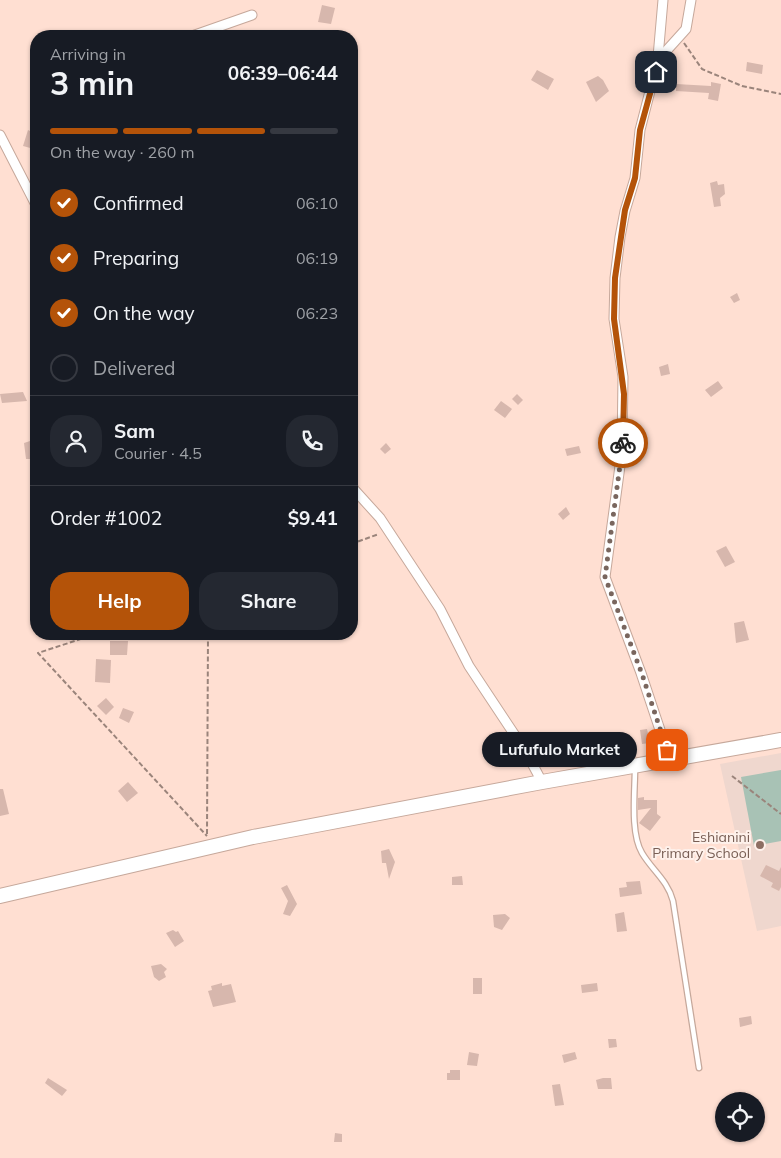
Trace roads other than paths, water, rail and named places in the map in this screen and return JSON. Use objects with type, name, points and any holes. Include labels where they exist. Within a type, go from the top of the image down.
[{"type":"street","points":[[664,0],[658,60],[640,130],[635,178],[625,210],[615,278],[614,319],[623,377],[624,417],[622,451],[605,577],[670,760]]},
{"type":"street","points":[[658,60],[686,29],[691,0]]},
{"type":"street","points":[[209,30],[252,15]]},
{"type":"street","points":[[0,135],[30,193]]},
{"type":"street","points":[[358,495],[388,531],[440,609],[469,666],[526,752],[542,782]]},
{"type":"street","points":[[0,896],[211,840],[781,740]]},
{"type":"lane","points":[[635,767],[635,828],[638,845],[666,883],[673,901],[699,1068]]},
{"type":"place","name":"Lufufulo Market","points":[[667,750]]},
{"type":"place","name":"Eshianini Primary School","points":[[760,845]]}]
